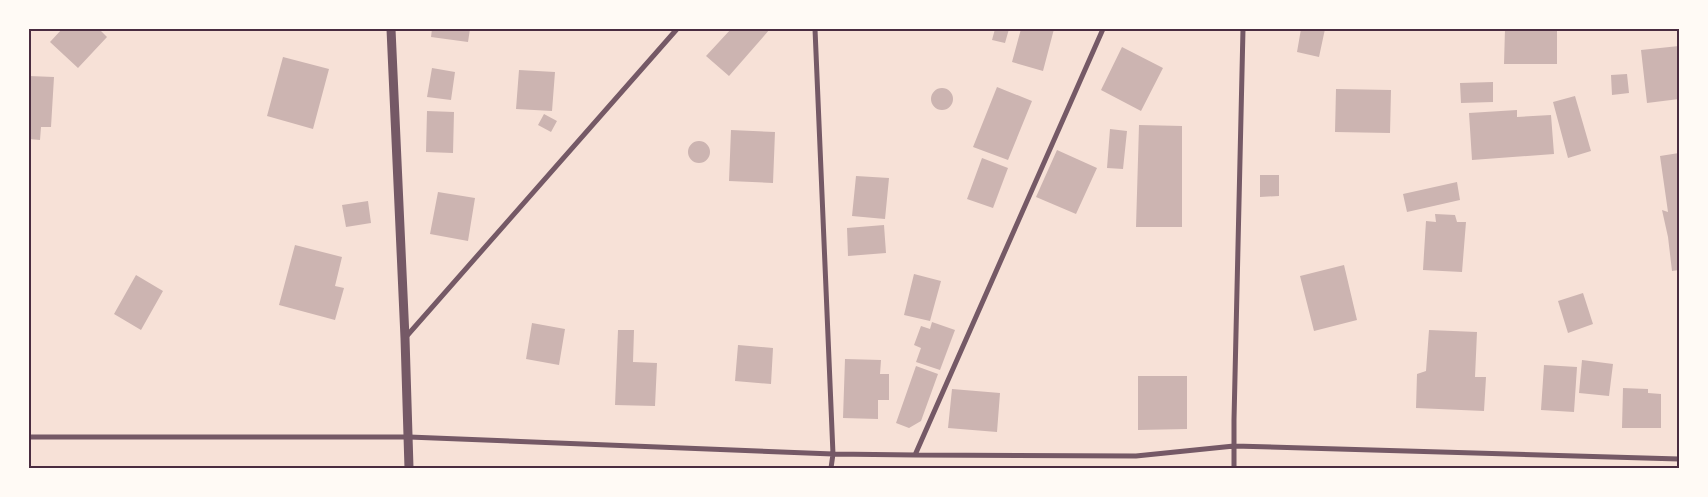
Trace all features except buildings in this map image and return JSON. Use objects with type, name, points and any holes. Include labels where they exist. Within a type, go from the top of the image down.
[{"type":"street","points":[[391,29],[409,468]]},
{"type":"street","points":[[405,338],[677,29]]},
{"type":"street","points":[[815,29],[833,454],[830,468]]},
{"type":"street","points":[[915,455],[1103,29]]},
{"type":"street","points":[[1234,468],[1243,29]]},
{"type":"street","points":[[29,438],[409,437],[833,454],[915,455],[1136,456],[1234,446],[1679,459]]}]
